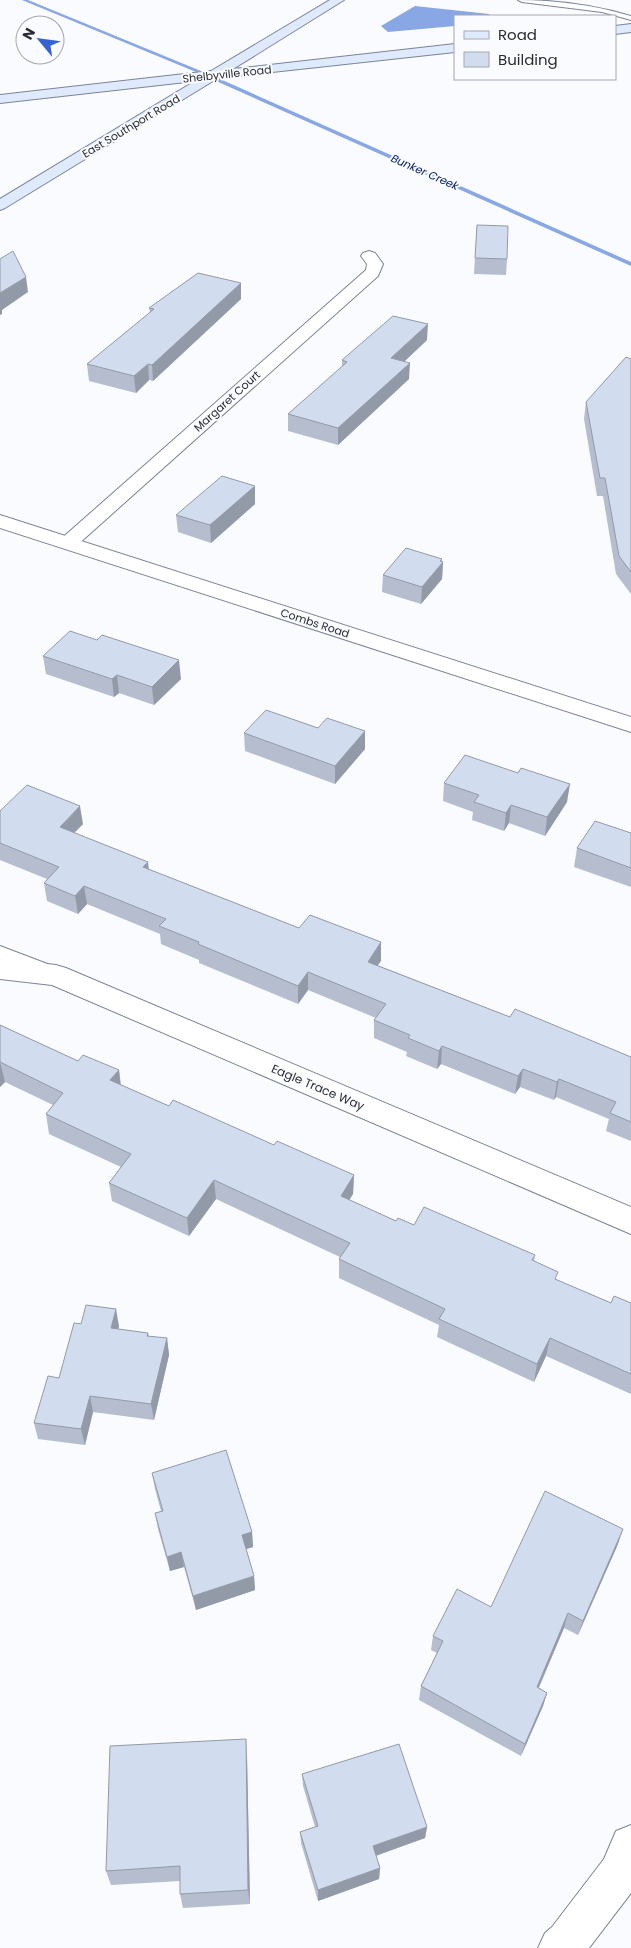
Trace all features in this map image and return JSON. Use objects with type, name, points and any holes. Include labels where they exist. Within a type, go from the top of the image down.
[{"type":"main road","name":"East Southport Road","points":[[0,205],[338,0]]},
{"type":"main road","name":"Shelbyville Road","points":[[0,99],[454,48]]},
{"type":"street","name":"Margaret Court","points":[[68,543],[372,274],[375,264],[369,256]]},
{"type":"street","name":"Combs Road","points":[[0,521],[631,725]]},
{"type":"street","name":"Eagle Trace Way","points":[[0,969],[56,975],[631,1221]]},
{"type":"street","points":[[560,1948],[567,1942],[619,1874],[631,1846]]},
{"type":"lane","points":[[522,0],[590,9],[627,17],[622,29]]},
{"type":"lane","points":[[590,9],[601,0]]},
{"type":"lane","points":[[0,952],[56,975]]},
{"type":"water","points":[[415,6],[490,15],[454,15],[454,26],[388,32],[381,26]]},
{"type":"building","points":[[477,225],[508,226],[507,259],[475,258]]},
{"type":"building","points":[[13,251],[26,277],[0,293],[0,259]]},
{"type":"building","points":[[198,273],[241,283],[152,365],[148,364],[134,376],[87,364],[154,309],[149,308]]},
{"type":"building","points":[[393,316],[428,324],[391,358],[410,363],[338,428],[288,414],[347,362],[342,360]]},
{"type":"building","points":[[626,357],[631,359],[631,572],[619,556],[605,478],[600,478],[586,402]]},
{"type":"building","points":[[222,476],[255,486],[210,525],[176,515]]},
{"type":"building","points":[[406,548],[442,559],[440,561],[443,562],[422,587],[383,575]]},
{"type":"building","points":[[70,631],[97,640],[102,635],[179,660],[152,687],[117,675],[112,679],[43,656]]},
{"type":"building","points":[[266,710],[318,728],[327,718],[365,731],[335,766],[244,733]]},
{"type":"building","points":[[465,755],[518,773],[521,768],[570,784],[547,817],[511,805],[506,813],[474,802],[479,795],[444,783]]},
{"type":"building","points":[[27,785],[80,806],[60,827],[148,862],[143,867],[299,928],[310,915],[381,942],[368,962],[510,1017],[515,1009],[631,1057],[631,1122],[610,1113],[616,1102],[559,1079],[557,1082],[523,1069],[518,1076],[442,1046],[439,1051],[408,1038],[410,1035],[374,1020],[386,1004],[308,972],[298,986],[159,926],[166,919],[84,886],[75,896],[44,883],[59,867],[0,843],[0,811]]},
{"type":"building","points":[[595,821],[631,833],[631,868],[577,848]]},
{"type":"building","points":[[0,1025],[78,1061],[83,1055],[119,1070],[110,1080],[169,1106],[173,1100],[274,1145],[277,1141],[354,1175],[341,1196],[396,1221],[398,1218],[414,1225],[424,1207],[535,1255],[532,1260],[558,1272],[555,1279],[611,1303],[614,1296],[631,1303],[631,1374],[550,1338],[537,1364],[439,1319],[445,1309],[339,1259],[350,1243],[214,1180],[187,1218],[109,1183],[131,1154],[46,1114],[63,1093],[0,1062]]},
{"type":"building","points":[[86,1305],[116,1309],[111,1328],[148,1333],[147,1336],[167,1338],[151,1404],[90,1396],[81,1429],[34,1423],[48,1376],[59,1378],[74,1323],[81,1324]]},
{"type":"building","points":[[226,1450],[252,1532],[242,1535],[254,1576],[193,1596],[181,1552],[167,1557],[155,1513],[163,1511],[152,1473]]},
{"type":"building","points":[[545,1491],[623,1529],[583,1621],[568,1613],[537,1687],[547,1693],[525,1744],[421,1686],[443,1641],[433,1636],[457,1589],[491,1607]]},
{"type":"building","points":[[246,1739],[248,1890],[180,1894],[180,1866],[106,1871],[110,1746]]},
{"type":"building","points":[[399,1744],[427,1827],[373,1846],[380,1868],[318,1890],[300,1832],[318,1826],[302,1774]]},
{"type":"waterway","name":"Bunker Creek","points":[[24,0],[198,71]]},
{"type":"waterway","name":"Bunker Creek","points":[[218,80],[631,264]]}]
